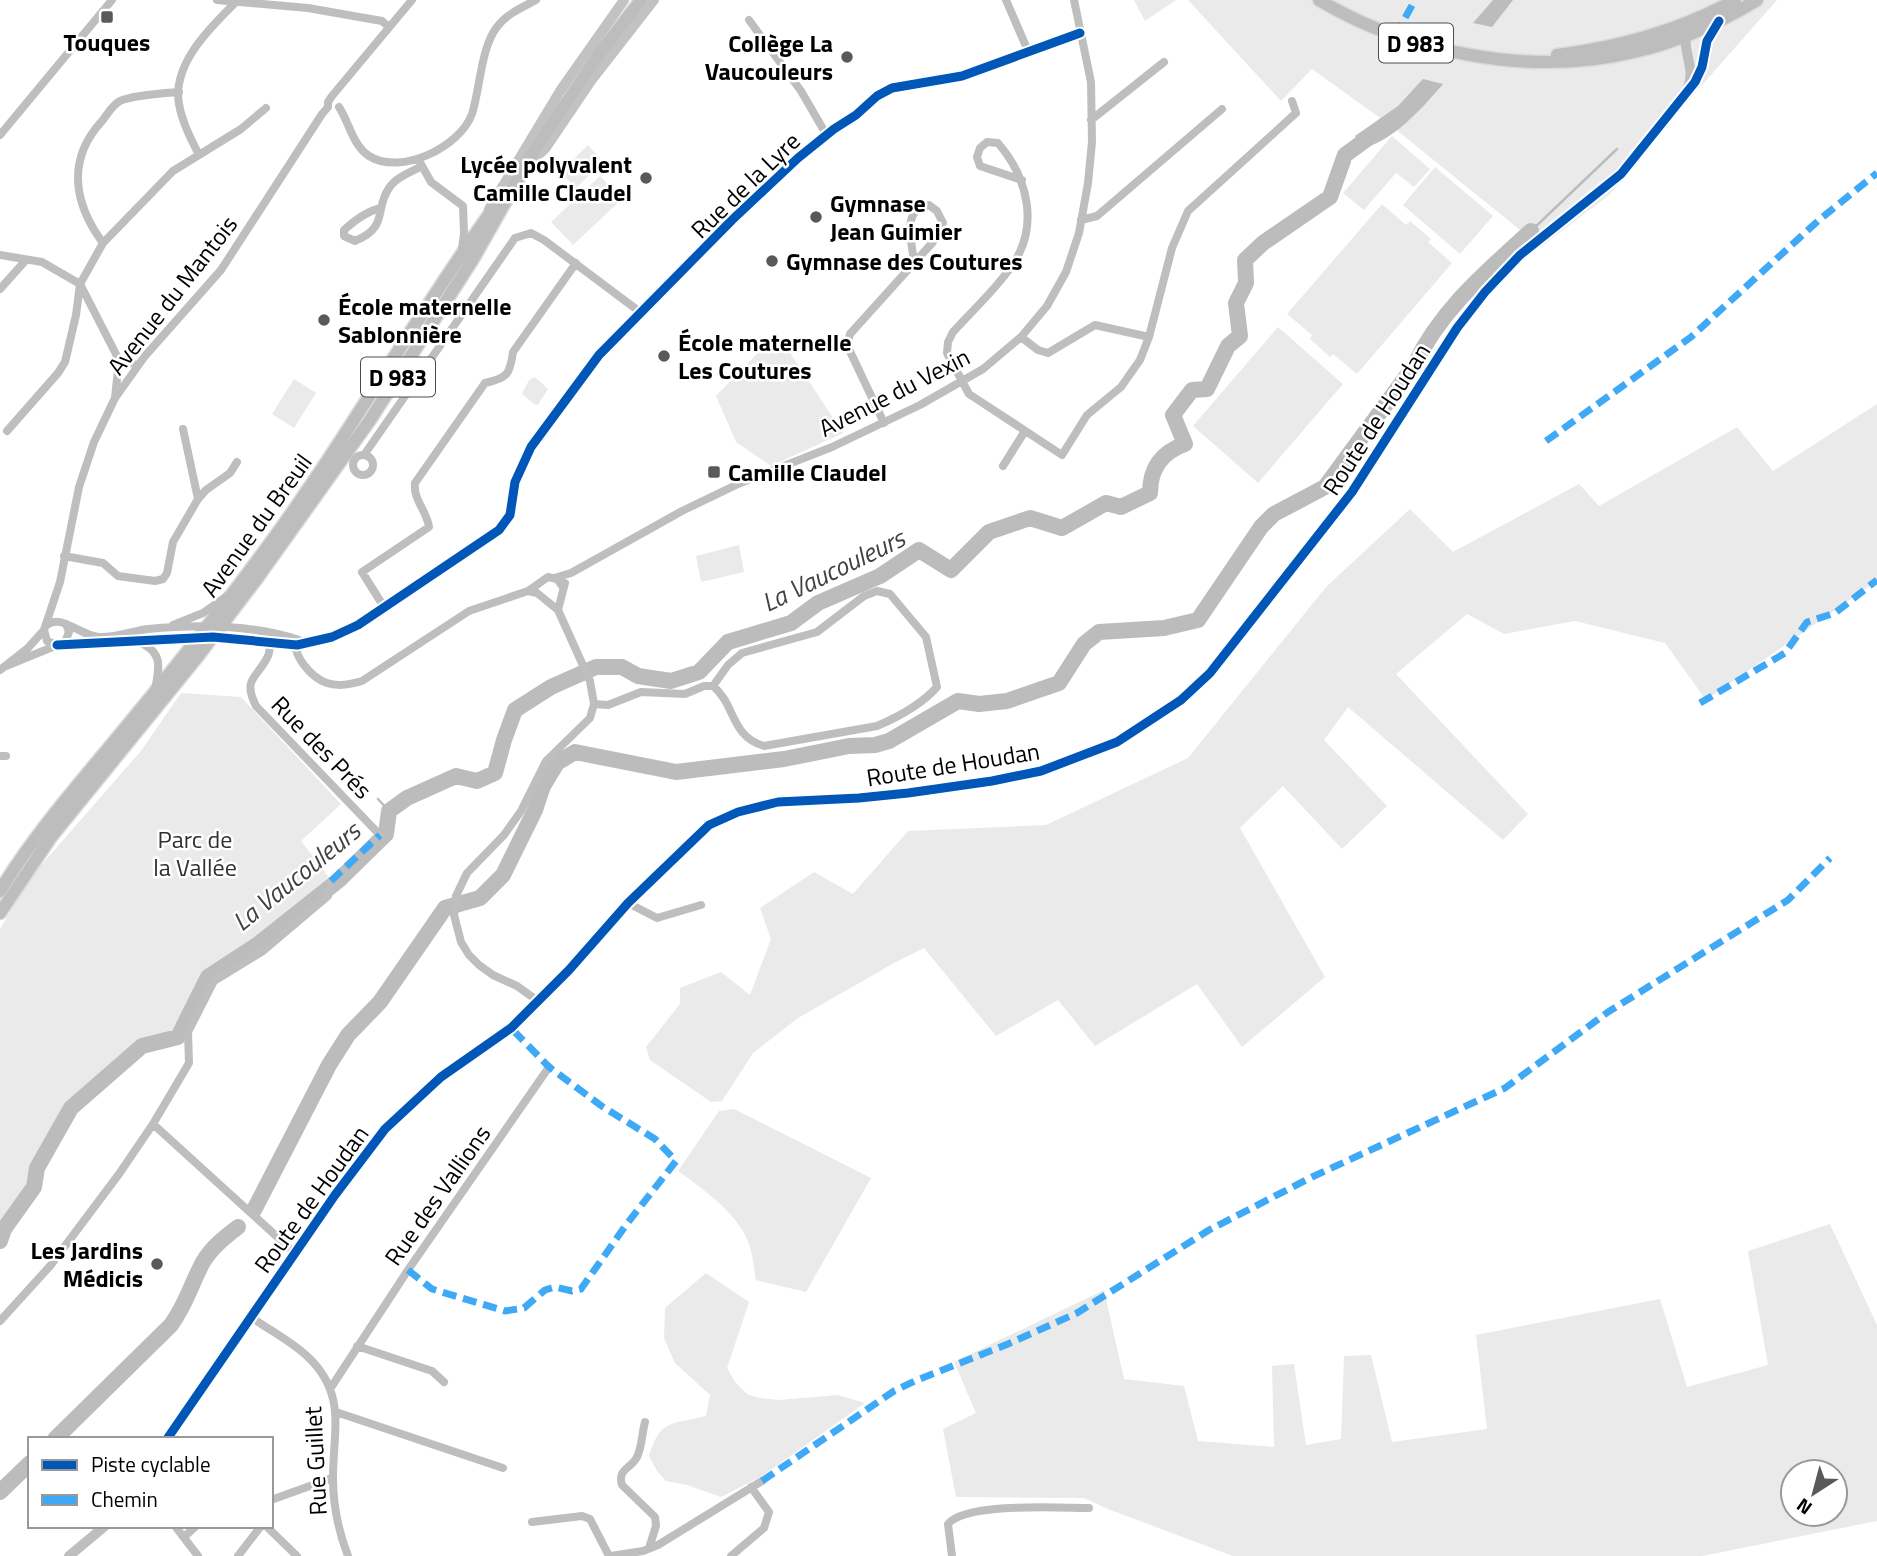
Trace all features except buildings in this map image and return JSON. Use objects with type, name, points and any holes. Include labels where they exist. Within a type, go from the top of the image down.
[{"type":"main road","points":[[461,254],[560,91],[624,0]]},
{"type":"main road","name":"Avenue du Breuil","points":[[0,891],[36,837],[154,692],[210,632],[235,591],[327,463],[461,254],[523,168],[580,81],[641,0]]},
{"type":"main road","points":[[523,168],[545,149],[591,81],[654,0]]},
{"type":"main road","name":"D 983","points":[[1318,0],[1357,21],[1411,42],[1466,55],[1522,60],[1585,61],[1661,45],[1735,0]]},
{"type":"main road","name":"D 983","points":[[1522,60],[1688,31],[1719,21],[1757,0]]},
{"type":"main road","name":"Avenue du Breuil","points":[[234,610],[402,371],[473,259],[523,168]]},
{"type":"main road","name":"D 983","points":[[0,913],[56,830],[210,632],[234,610]]},
{"type":"street","points":[[0,135],[112,0]]},
{"type":"street","points":[[217,0],[308,4],[382,20],[388,27]]},
{"type":"street","name":"Avenue du Mantois","points":[[63,622],[54,610],[79,487],[94,442],[116,398],[138,365],[222,270],[328,107],[328,102],[412,0]]},
{"type":"street","points":[[381,208],[374,209],[352,223],[344,230],[344,236],[355,241],[367,236],[382,215],[381,208],[388,189],[456,137],[471,116],[488,45],[496,27],[509,15],[536,0]]},
{"type":"street","points":[[1006,0],[1028,51]]},
{"type":"street","name":"Avenue du Vexin","points":[[554,578],[571,573],[738,484],[884,423],[983,369],[1021,337],[1047,306],[1059,286],[1082,220],[1089,169],[1091,82],[1074,0]]},
{"type":"street","points":[[199,155],[179,103],[184,68],[213,24],[235,2]]},
{"type":"street","name":"Rue de la Lyre","points":[[749,20],[802,91],[827,134]]},
{"type":"street","name":"Route de Houdan","points":[[170,1437],[335,1195],[396,1116],[441,1077],[511,1028],[628,903],[709,825],[737,812],[778,802],[921,792],[1041,771],[1117,742],[1181,700],[1210,673],[1344,503],[1457,328],[1485,292],[1520,256],[1621,174],[1687,92],[1700,73],[1709,37],[1719,21]]},
{"type":"street","points":[[1688,31],[1702,45],[1704,52]]},
{"type":"street","points":[[1687,92],[1692,73],[1684,46],[1688,31]]},
{"type":"street","name":"Rue de la Lyre","points":[[384,607],[499,530],[510,515],[520,466],[534,442],[599,355],[741,211],[827,134],[856,115],[877,96],[892,88],[962,76],[1080,33]]},
{"type":"street","points":[[1661,45],[1672,47],[1688,58]]},
{"type":"street","points":[[1091,120],[1164,62]]},
{"type":"street","points":[[338,90],[341,98],[339,107],[356,143],[368,156],[385,162],[420,163]]},
{"type":"street","points":[[103,243],[90,225],[79,198],[77,164],[93,130],[120,101],[179,92]]},
{"type":"street","points":[[1022,180],[980,166],[977,157],[981,148],[987,142],[998,143],[1012,160],[1022,180],[1025,187],[1029,221],[1022,249],[1011,268],[953,332],[947,353],[968,394],[1062,455],[1087,415],[1121,387],[1140,360],[1149,337],[1172,248],[1188,211],[1296,113],[1292,101]]},
{"type":"street","points":[[328,107],[332,110],[339,107]]},
{"type":"street","points":[[7,431],[65,362],[80,284],[103,243],[173,171],[242,129],[266,108]]},
{"type":"street","points":[[1082,220],[1097,216],[1222,109]]},
{"type":"street","points":[[420,163],[431,182],[463,206],[464,233],[461,254]]},
{"type":"street","points":[[884,423],[847,345],[850,334],[933,242],[943,223],[937,211],[929,205],[920,206],[912,212],[910,221],[914,262]]},
{"type":"street","points":[[364,455],[515,238],[531,233],[544,240],[640,312]]},
{"type":"street","points":[[0,256],[42,262],[80,284],[119,360],[116,398]]},
{"type":"street","points":[[0,289],[26,260]]},
{"type":"street","points":[[3,668],[28,648],[52,621],[63,622],[82,633],[100,637],[163,628],[305,642],[332,637],[358,625],[384,607],[362,572],[429,527],[415,490],[415,483],[485,383],[501,380],[511,370],[513,352],[576,263]]},
{"type":"street","points":[[1021,337],[1038,350],[1048,353],[1095,325],[1149,337]]},
{"type":"street","points":[[119,360],[138,365]]},
{"type":"street","points":[[183,429],[198,499]]},
{"type":"street","points":[[1003,466],[1025,431]]},
{"type":"street","points":[[64,556],[103,563],[118,576],[155,581],[163,579],[167,573],[173,542],[198,499],[230,473],[237,462]]},
{"type":"street","points":[[558,610],[563,587],[571,573]]},
{"type":"street","points":[[295,642],[303,663],[314,676],[328,684],[344,685],[362,681],[469,611],[528,591],[548,578],[560,581],[563,587]]},
{"type":"street","points":[[540,595],[538,587],[542,581]]},
{"type":"street","points":[[163,628],[203,612],[235,591]]},
{"type":"street","points":[[528,591],[540,595],[558,610],[590,681],[594,704],[590,718],[546,761],[521,811],[504,835],[467,873],[456,896],[454,915],[461,942],[474,960],[493,975],[517,986],[538,1001]]},
{"type":"street","points":[[594,704],[608,705],[641,692],[685,694],[704,686],[712,686],[721,692],[741,733],[752,742],[764,746],[877,726],[928,697],[937,687],[926,637],[890,594],[877,592],[864,596],[817,632],[742,653],[728,665],[712,686]]},
{"type":"street","points":[[549,602],[561,597]]},
{"type":"street","name":"Avenue du Mantois","points":[[45,628],[55,602]]},
{"type":"street","points":[[234,610],[244,628]]},
{"type":"street","points":[[59,645],[69,636],[63,622]]},
{"type":"street","points":[[45,628],[47,641],[59,645]]},
{"type":"street","points":[[3,668],[59,645],[136,641],[244,628],[272,638]]},
{"type":"street","name":"Rue des Prés","points":[[272,638],[269,654],[253,676],[250,687],[256,706],[380,835]]},
{"type":"street","points":[[136,641],[150,648],[158,659],[154,692]]},
{"type":"street","points":[[0,1321],[50,1266],[153,1124],[190,1063],[188,1032],[214,981],[263,951],[328,896],[331,881]]},
{"type":"street","points":[[628,903],[657,918],[701,905]]},
{"type":"street","name":"Rue des Vallions","points":[[330,1390],[357,1346],[549,1067]]},
{"type":"street","points":[[153,1124],[295,1253]]},
{"type":"street","name":"Rue Guillet","points":[[251,1317],[307,1356],[317,1367],[330,1390],[336,1412],[332,1478],[335,1520],[348,1556]]},
{"type":"street","points":[[357,1346],[432,1371],[444,1382]]},
{"type":"street","points":[[336,1412],[503,1468]]},
{"type":"street","points":[[645,1422],[637,1457],[623,1470],[620,1479],[622,1485],[655,1517],[656,1525],[646,1552]]},
{"type":"street","points":[[273,1499],[332,1478]]},
{"type":"street","points":[[531,1522],[582,1516],[590,1519],[610,1556],[646,1552],[762,1481]]},
{"type":"street","points":[[731,1556],[764,1528],[769,1512],[751,1488]]},
{"type":"street","points":[[952,1556],[948,1524],[953,1517],[1017,1507],[1089,1508]]},
{"type":"street","points":[[69,1556],[103,1528]]},
{"type":"street","points":[[177,1528],[198,1556]]},
{"type":"street","points":[[184,1537],[194,1528]]},
{"type":"street","points":[[237,1556],[259,1528]]},
{"type":"street","points":[[268,1528],[296,1556]]},
{"type":"green space","points":[[1134,0],[1176,0],[1145,21]]},
{"type":"green space","points":[[1188,0],[1777,0],[1609,195],[1541,247],[1394,128],[1312,69],[1281,101]]},
{"type":"green space","points":[[1392,136],[1430,169],[1414,187],[1396,173],[1364,210],[1343,193]]},
{"type":"green space","points":[[588,145],[603,162],[576,188],[560,172]]},
{"type":"green space","points":[[1435,167],[1493,216],[1460,254],[1403,205]]},
{"type":"green space","points":[[600,176],[622,199],[573,245],[551,222]]},
{"type":"green space","points":[[1382,204],[1406,225],[1410,221],[1431,239],[1428,242],[1452,263],[1357,374],[1333,354],[1330,357],[1310,339],[1312,335],[1287,314]]},
{"type":"green space","points":[[1278,327],[1343,384],[1258,483],[1193,426]]},
{"type":"green space","points":[[777,333],[843,433],[771,466],[736,442],[716,396]]},
{"type":"green space","points":[[535,377],[548,389],[538,405],[522,394],[529,380]]},
{"type":"green space","points":[[294,379],[316,393],[294,428],[272,414]]},
{"type":"green space","points":[[1877,404],[1877,581],[1706,700],[1665,643],[1575,621],[1504,634],[1467,614],[1396,674],[1528,814],[1503,840],[1348,707],[1324,740],[1387,806],[1342,849],[1283,786],[1240,828],[1325,977],[1242,1047],[1197,984],[1095,1046],[1058,1000],[996,1036],[924,948],[798,1018],[753,1053],[722,1101],[711,1102],[650,1060],[646,1047],[680,1004],[680,988],[721,972],[750,995],[771,939],[760,908],[814,872],[853,894],[908,831],[1046,825],[1188,758],[1326,587],[1410,509],[1453,552],[1579,484],[1599,506],[1737,427],[1773,471]]},
{"type":"green space","points":[[739,545],[744,572],[701,582],[696,556]]},
{"type":"green space","name":"Parc de la Vallée","points":[[181,693],[241,697],[341,804],[301,841],[328,876],[322,890],[202,983],[169,1035],[136,1045],[84,1094],[0,1249],[0,929],[30,878],[141,751]]},
{"type":"green space","points":[[734,1109],[871,1178],[806,1292],[756,1280],[750,1247],[738,1224],[720,1204],[678,1171],[719,1111]]},
{"type":"green space","points":[[1830,1224],[1877,1325],[1877,1521],[1849,1527],[1849,1458],[1779,1458],[1779,1528],[1842,1528],[1702,1556],[1233,1556],[1084,1498],[956,1497],[943,1429],[976,1413],[954,1362],[1104,1290],[1124,1379],[1184,1386],[1198,1441],[1274,1447],[1272,1366],[1294,1364],[1306,1445],[1341,1439],[1344,1356],[1371,1355],[1392,1442],[1487,1429],[1476,1335],[1660,1299],[1687,1387],[1768,1365],[1748,1251]]},
{"type":"green space","points":[[706,1273],[749,1302],[727,1368],[735,1382],[747,1394],[779,1400],[838,1395],[865,1403],[762,1476],[721,1497],[666,1481],[649,1456],[663,1429],[706,1416],[710,1395],[675,1363],[664,1338],[665,1308]]},
{"type":"shaded area","points":[[1493,0],[1513,0],[1492,27],[1473,23]]},
{"type":"shaded area","points":[[1423,79],[1443,84],[1394,133],[1372,145],[1361,147],[1355,136],[1398,106]]},
{"type":"waterway","name":"La Vaucouleurs","points":[[0,1241],[4,1229],[34,1187],[37,1168],[71,1108],[142,1046],[178,1037],[208,977],[257,945],[339,880],[386,834],[389,811],[407,798],[456,776],[477,781],[495,773],[515,710],[551,687],[596,667],[622,667],[638,676],[671,681],[699,672],[728,642],[791,623],[818,603],[880,576],[919,550],[951,570],[989,532],[1030,518],[1062,528],[1106,503],[1121,507],[1150,493],[1152,476],[1159,462],[1185,444],[1173,415],[1192,390],[1207,389],[1228,346],[1240,336],[1236,303],[1246,283],[1245,260],[1263,243],[1330,197],[1345,155],[1375,133]]},
{"type":"waterway","points":[[1531,231],[1617,149]]},
{"type":"waterway","name":"La Vaucouleurs","points":[[254,1210],[329,1065],[348,1035],[380,1002],[445,908],[480,898],[503,875],[535,810],[543,786],[557,763],[575,752],[676,772],[784,759],[849,746],[875,745],[889,741],[958,701],[979,704],[1007,701],[1059,683],[1084,644],[1099,632],[1164,628],[1198,620],[1261,527],[1274,514],[1325,487],[1414,366],[1451,309],[1531,231]]},
{"type":"waterway","points":[[378,799],[389,811]]},
{"type":"waterway","name":"La Vaucouleurs","points":[[57,1437],[171,1325],[207,1257],[238,1227]]},
{"type":"waterway","name":"La Vaucouleurs","points":[[0,1492],[28,1465]]},
{"type":"marked path","points":[[1395,36],[1415,0]]},
{"type":"marked path","points":[[1546,441],[1691,337],[1819,220],[1877,173]]},
{"type":"marked path","points":[[1700,703],[1785,653],[1807,622],[1835,613],[1877,580]]},
{"type":"marked path","points":[[331,881],[380,835]]},
{"type":"marked path","points":[[762,1481],[894,1391],[1077,1313],[1209,1230],[1312,1177],[1505,1088],[1608,1012],[1788,900],[1830,858]]},
{"type":"marked path","points":[[408,1270],[432,1289],[505,1311],[524,1308],[545,1290],[555,1287],[572,1291],[581,1289],[676,1161],[655,1139],[603,1107],[549,1067],[511,1028]]},
{"type":"cycle path","points":[[168,1437],[335,1195],[385,1129],[441,1077],[511,1028],[569,970],[628,903],[709,825],[738,812],[778,802],[908,793],[1041,771],[1117,742],[1181,700],[1210,673],[1352,492],[1457,328],[1485,292],[1520,255],[1621,174],[1695,82],[1702,67],[1707,41],[1719,21]]},
{"type":"cycle path","points":[[57,645],[213,637],[297,645],[332,637],[358,625],[499,530],[510,515],[515,482],[531,447],[599,355],[732,220],[798,158],[877,96],[892,88],[962,76],[1080,33]]},
{"type":"place","name":"Touques","points":[[107,17]]},
{"type":"place","name":"Collège La Vaucouleurs","points":[[847,57]]},
{"type":"place","name":"Lycée polyvalent Camille Claudel","points":[[646,178]]},
{"type":"place","name":"Gymnase Jean Guimier","points":[[816,217]]},
{"type":"place","name":"Gymnase des Coutures","points":[[772,261]]},
{"type":"place","name":"École maternelle Sablonnière","points":[[324,320]]},
{"type":"place","name":"École maternelle Les Coutures","points":[[664,356]]},
{"type":"place","name":"Camille Claudel","points":[[714,472]]},
{"type":"place","name":"Les Jardins Médicis","points":[[157,1264]]}]
